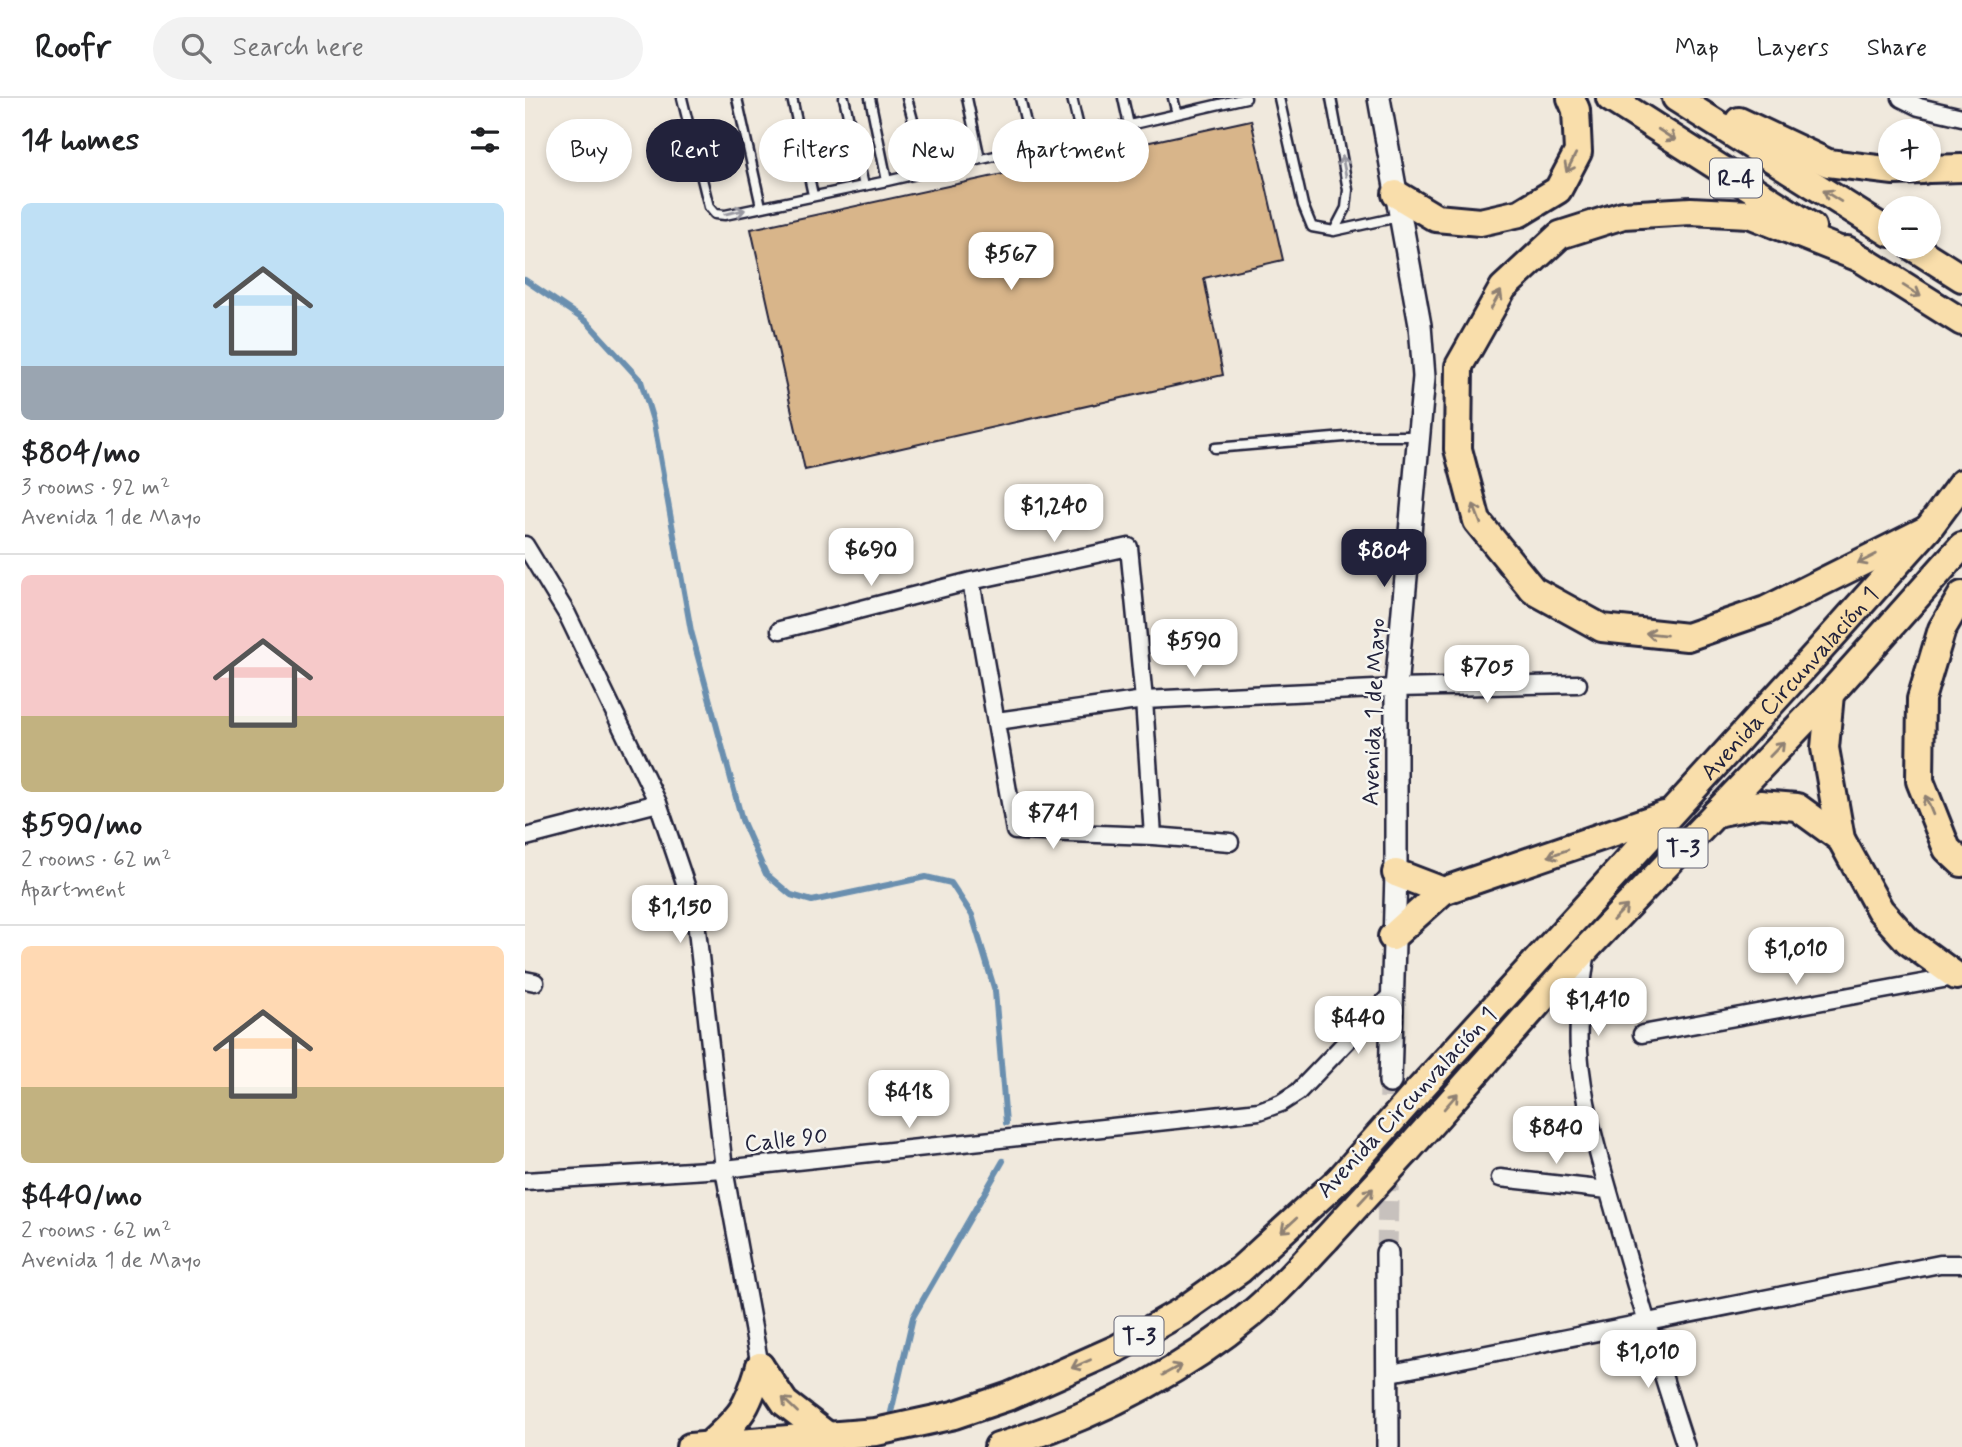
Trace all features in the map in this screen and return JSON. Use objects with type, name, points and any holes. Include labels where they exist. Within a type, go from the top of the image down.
[{"type":"main road","points":[[1398,205],[1436,218],[1480,222],[1520,213],[1558,190],[1577,152],[1576,110],[1571,98]]},
{"type":"main road","name":"R-4","points":[[1610,98],[1962,323]]},
{"type":"main road","name":"R-4","points":[[1676,98],[1878,225]]},
{"type":"main road","points":[[1690,98],[1828,163],[1878,169]]},
{"type":"main road","points":[[1941,169],[1962,168]]},
{"type":"main road","points":[[1862,259],[1749,214],[1691,211],[1623,215],[1560,235],[1503,288],[1459,366],[1458,449],[1477,521],[1533,590],[1602,628],[1686,637],[1766,610],[1927,529]]},
{"type":"main road","points":[[1932,259],[1962,278]]},
{"type":"main road","name":"Avenida Circunvalación 1","points":[[753,1444],[888,1429],[954,1415],[1010,1396],[1116,1349],[1182,1311],[1240,1270],[1340,1179],[1817,653],[1927,529],[1962,483]]},
{"type":"main road","name":"Avenida Circunvalación 1","points":[[998,1447],[1052,1430],[1128,1395],[1197,1356],[1253,1312],[1326,1239],[1587,948],[1830,694],[1962,546]]},
{"type":"main road","points":[[1962,595],[1942,629],[1921,699],[1920,782],[1947,849],[1962,863]]},
{"type":"main road","points":[[1830,694],[1825,748],[1841,839],[1880,910],[1908,941],[1959,976]]},
{"type":"main road","points":[[1716,813],[1760,803],[1797,807],[1841,839]]},
{"type":"main road","points":[[1392,937],[1443,891],[1669,814]]},
{"type":"main road","points":[[1396,873],[1443,891]]},
{"type":"main road","points":[[760,1366],[785,1403],[828,1436]]},
{"type":"main road","points":[[699,1447],[740,1417],[750,1398],[760,1366]]},
{"type":"main road","name":"T-3","points":[[699,1447],[753,1444]]},
{"type":"street","name":"Avenida 1 de Mayo","points":[[1379,98],[1420,325],[1424,377],[1396,688],[1396,873],[1392,937],[1390,1082]]},
{"type":"street","points":[[1901,98],[1919,107],[1962,117]]},
{"type":"street","points":[[525,545],[567,614],[657,803],[695,912],[724,1169],[760,1366]]},
{"type":"street","points":[[780,630],[971,581],[1129,547],[1144,700],[1153,836]]},
{"type":"street","points":[[971,581],[1015,831],[1230,842]]},
{"type":"street","points":[[997,721],[1144,700],[1396,688],[1578,684]]},
{"type":"street","points":[[526,837],[657,803]]},
{"type":"street","points":[[1587,948],[1579,1013],[1584,1090],[1608,1190],[1686,1447]]},
{"type":"street","points":[[1642,1034],[1959,976]]},
{"type":"street","name":"Calle 90","points":[[525,1181],[724,1169],[1259,1111],[1281,1103],[1298,1092],[1391,995]]},
{"type":"street","points":[[1500,1178],[1608,1190]]},
{"type":"street","points":[[1387,1253],[1388,1447]]},
{"type":"street","points":[[1386,1374],[1940,1264],[1962,1264]]},
{"type":"lane","points":[[682,98],[709,207],[715,214],[725,215],[887,181],[870,98]]},
{"type":"lane","points":[[737,98],[761,206]]},
{"type":"lane","points":[[792,98],[813,195]]},
{"type":"lane","points":[[844,98],[864,186]]},
{"type":"lane","points":[[908,98],[913,119]]},
{"type":"lane","points":[[967,98],[980,159],[992,156]]},
{"type":"lane","points":[[1020,98],[1025,119]]},
{"type":"lane","points":[[1072,98],[1077,119]]},
{"type":"lane","points":[[1123,98],[1128,119]]},
{"type":"lane","points":[[1173,98],[1177,114]]},
{"type":"lane","points":[[1149,120],[1246,98]]},
{"type":"lane","points":[[1279,98],[1303,205],[1312,227],[1334,231],[1398,205]]},
{"type":"lane","points":[[1331,98],[1348,190],[1346,208],[1334,231]]},
{"type":"lane","points":[[1215,448],[1357,436],[1419,436]]},
{"type":"building","points":[[1251,120],[1283,260],[1204,278],[1223,375],[805,470],[751,229],[967,182],[978,182],[978,180],[992,176],[992,182],[1149,182],[1149,142]]},
{"type":"waterway","points":[[525,280],[587,322],[641,381],[654,424],[691,631],[742,820],[766,874],[791,895],[812,901],[926,877],[951,883],[972,915],[995,991],[1006,1123]]},
{"type":"waterway","points":[[889,1421],[913,1317],[1003,1161]]},
{"type":"tunnel","points":[[1387,1253],[1390,1082]]}]
